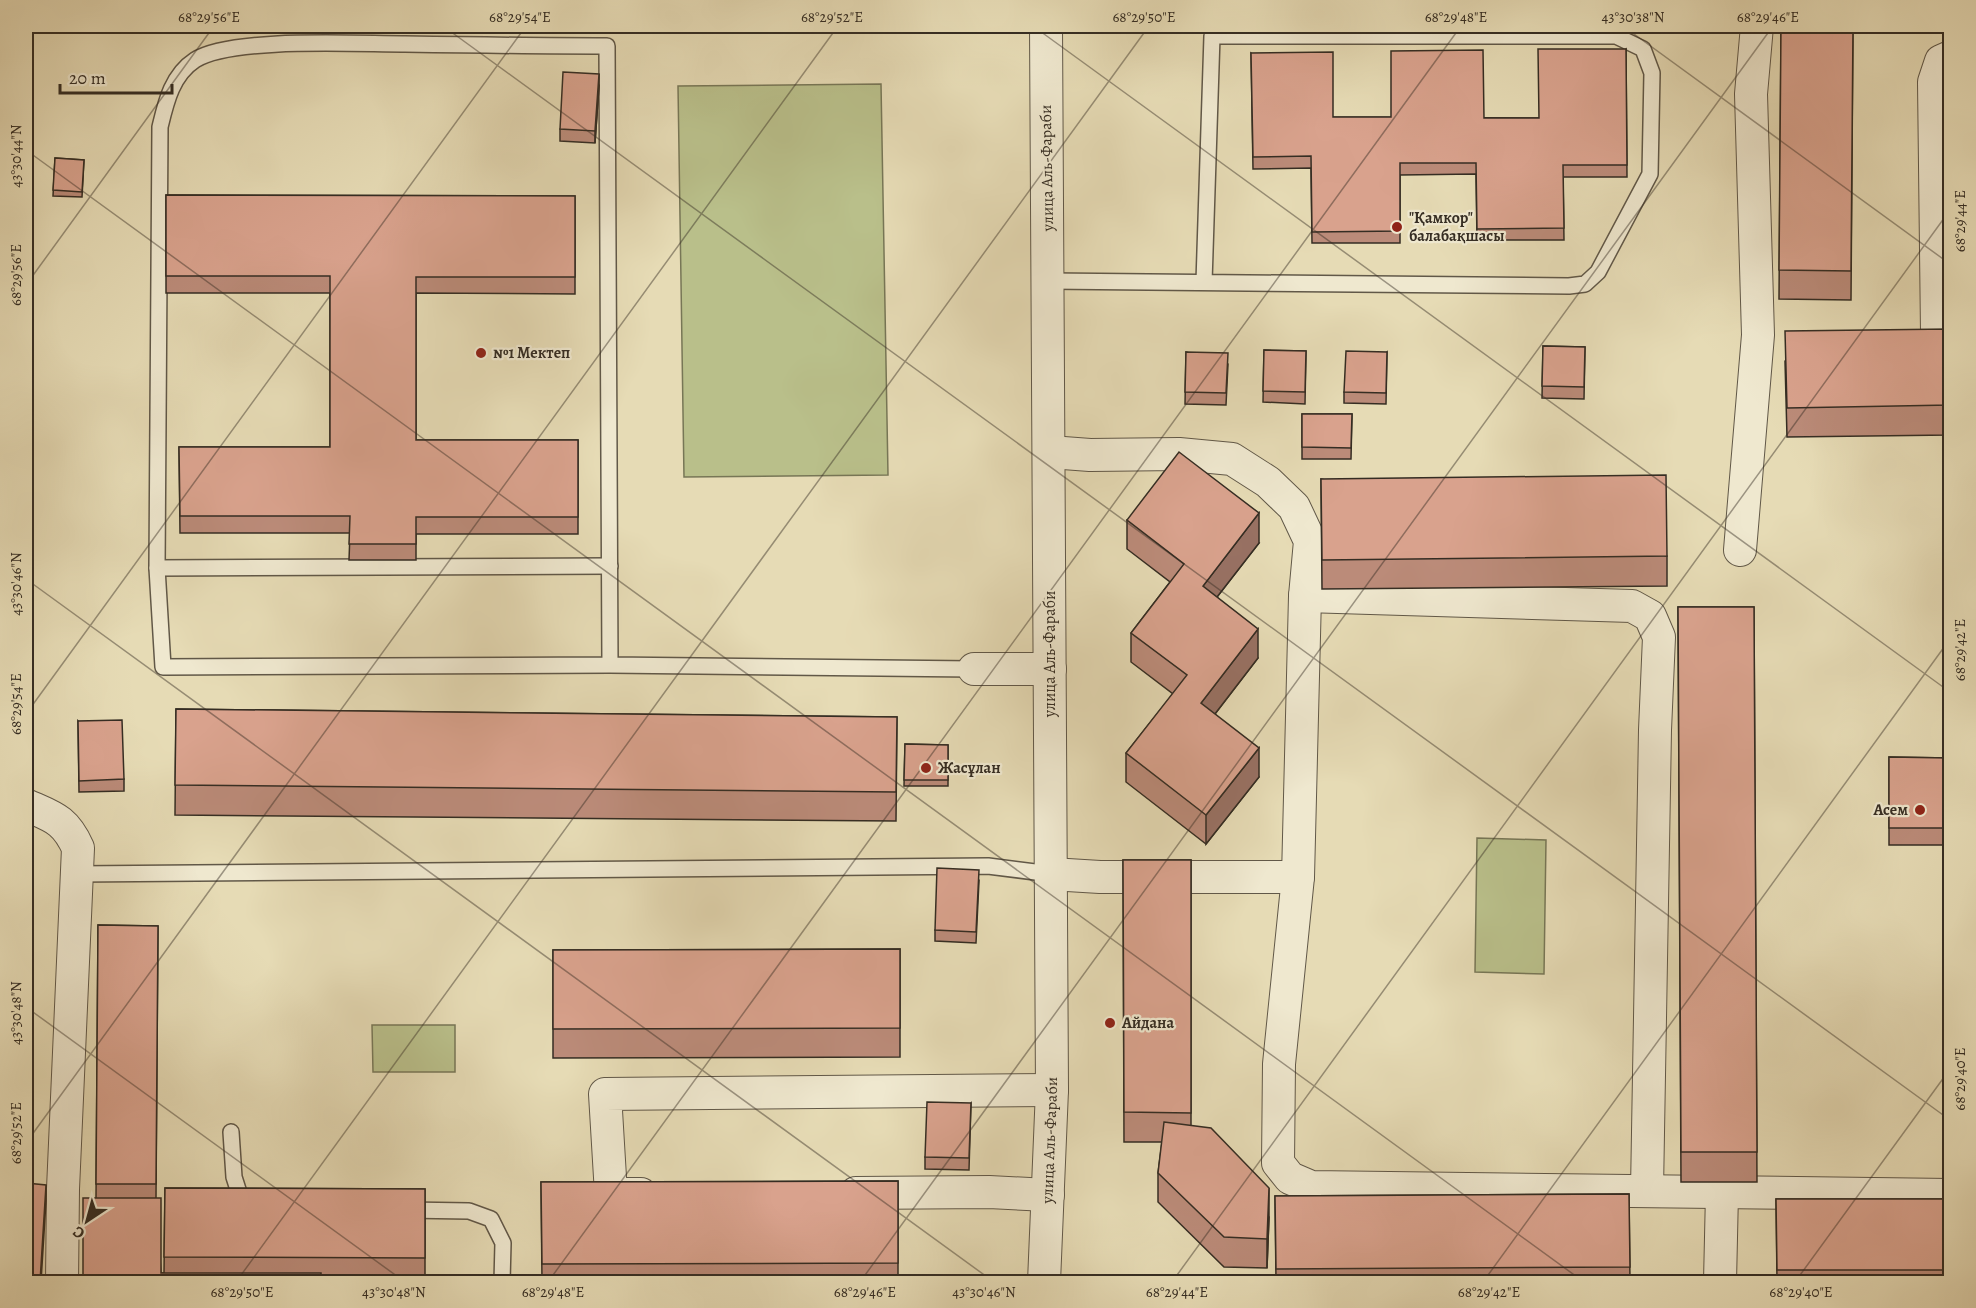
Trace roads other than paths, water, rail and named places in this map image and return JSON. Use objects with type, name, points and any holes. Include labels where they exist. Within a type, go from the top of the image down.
[{"type":"street","name":"улица Аль-Фараби","points":[[1044,1282],[1052,1090],[1046,26]]},
{"type":"street","points":[[1740,550],[1770,335],[1751,94],[1757,26]]},
{"type":"street","points":[[1934,333],[1934,82],[1941,61],[1950,57]]},
{"type":"street","points":[[1050,452],[1090,455],[1179,454],[1232,459],[1268,482],[1294,507],[1310,541],[1305,596],[1298,877],[1279,1064],[1278,1163],[1290,1178],[1311,1187],[1950,1195]]},
{"type":"street","points":[[1305,596],[1632,606],[1650,616],[1659,637],[1655,730],[1647,1190]]},
{"type":"street","points":[[974,669],[1050,669]]},
{"type":"street","points":[[26,805],[53,816],[69,828],[78,848],[49,1189],[62,1282]]},
{"type":"street","points":[[1051,874],[1100,877],[1298,877]]},
{"type":"street","points":[[670,1193],[611,1194],[605,1094],[1052,1090]]},
{"type":"street","points":[[824,1193],[989,1192],[1048,1195]]},
{"type":"street","points":[[1720,1282],[1722,1193]]},
{"type":"lane","points":[[1048,281],[1204,282],[1585,284],[1599,272],[1650,174],[1652,73],[1643,49],[1616,36],[1212,36],[1204,282]]},
{"type":"lane","points":[[610,665],[608,46],[292,43],[210,52],[182,72],[167,97],[160,127],[157,568],[163,667],[610,665],[974,669]]},
{"type":"lane","points":[[157,568],[610,566]]},
{"type":"lane","points":[[77,874],[988,866],[1051,874]]},
{"type":"lane","points":[[231,1132],[234,1177],[241,1199],[259,1207]]},
{"type":"lane","points":[[388,1209],[469,1211],[491,1219],[503,1243],[502,1282]]},
{"type":"place","name":"\"Қамкор\" балабақшасы","points":[[1397,227]]},
{"type":"place","name":"№1 Мектеп","points":[[481,353]]},
{"type":"place","name":"Жасұлан","points":[[926,768]]},
{"type":"place","name":"Асем","points":[[1920,810]]},
{"type":"place","name":"Айдана","points":[[1110,1023]]}]
